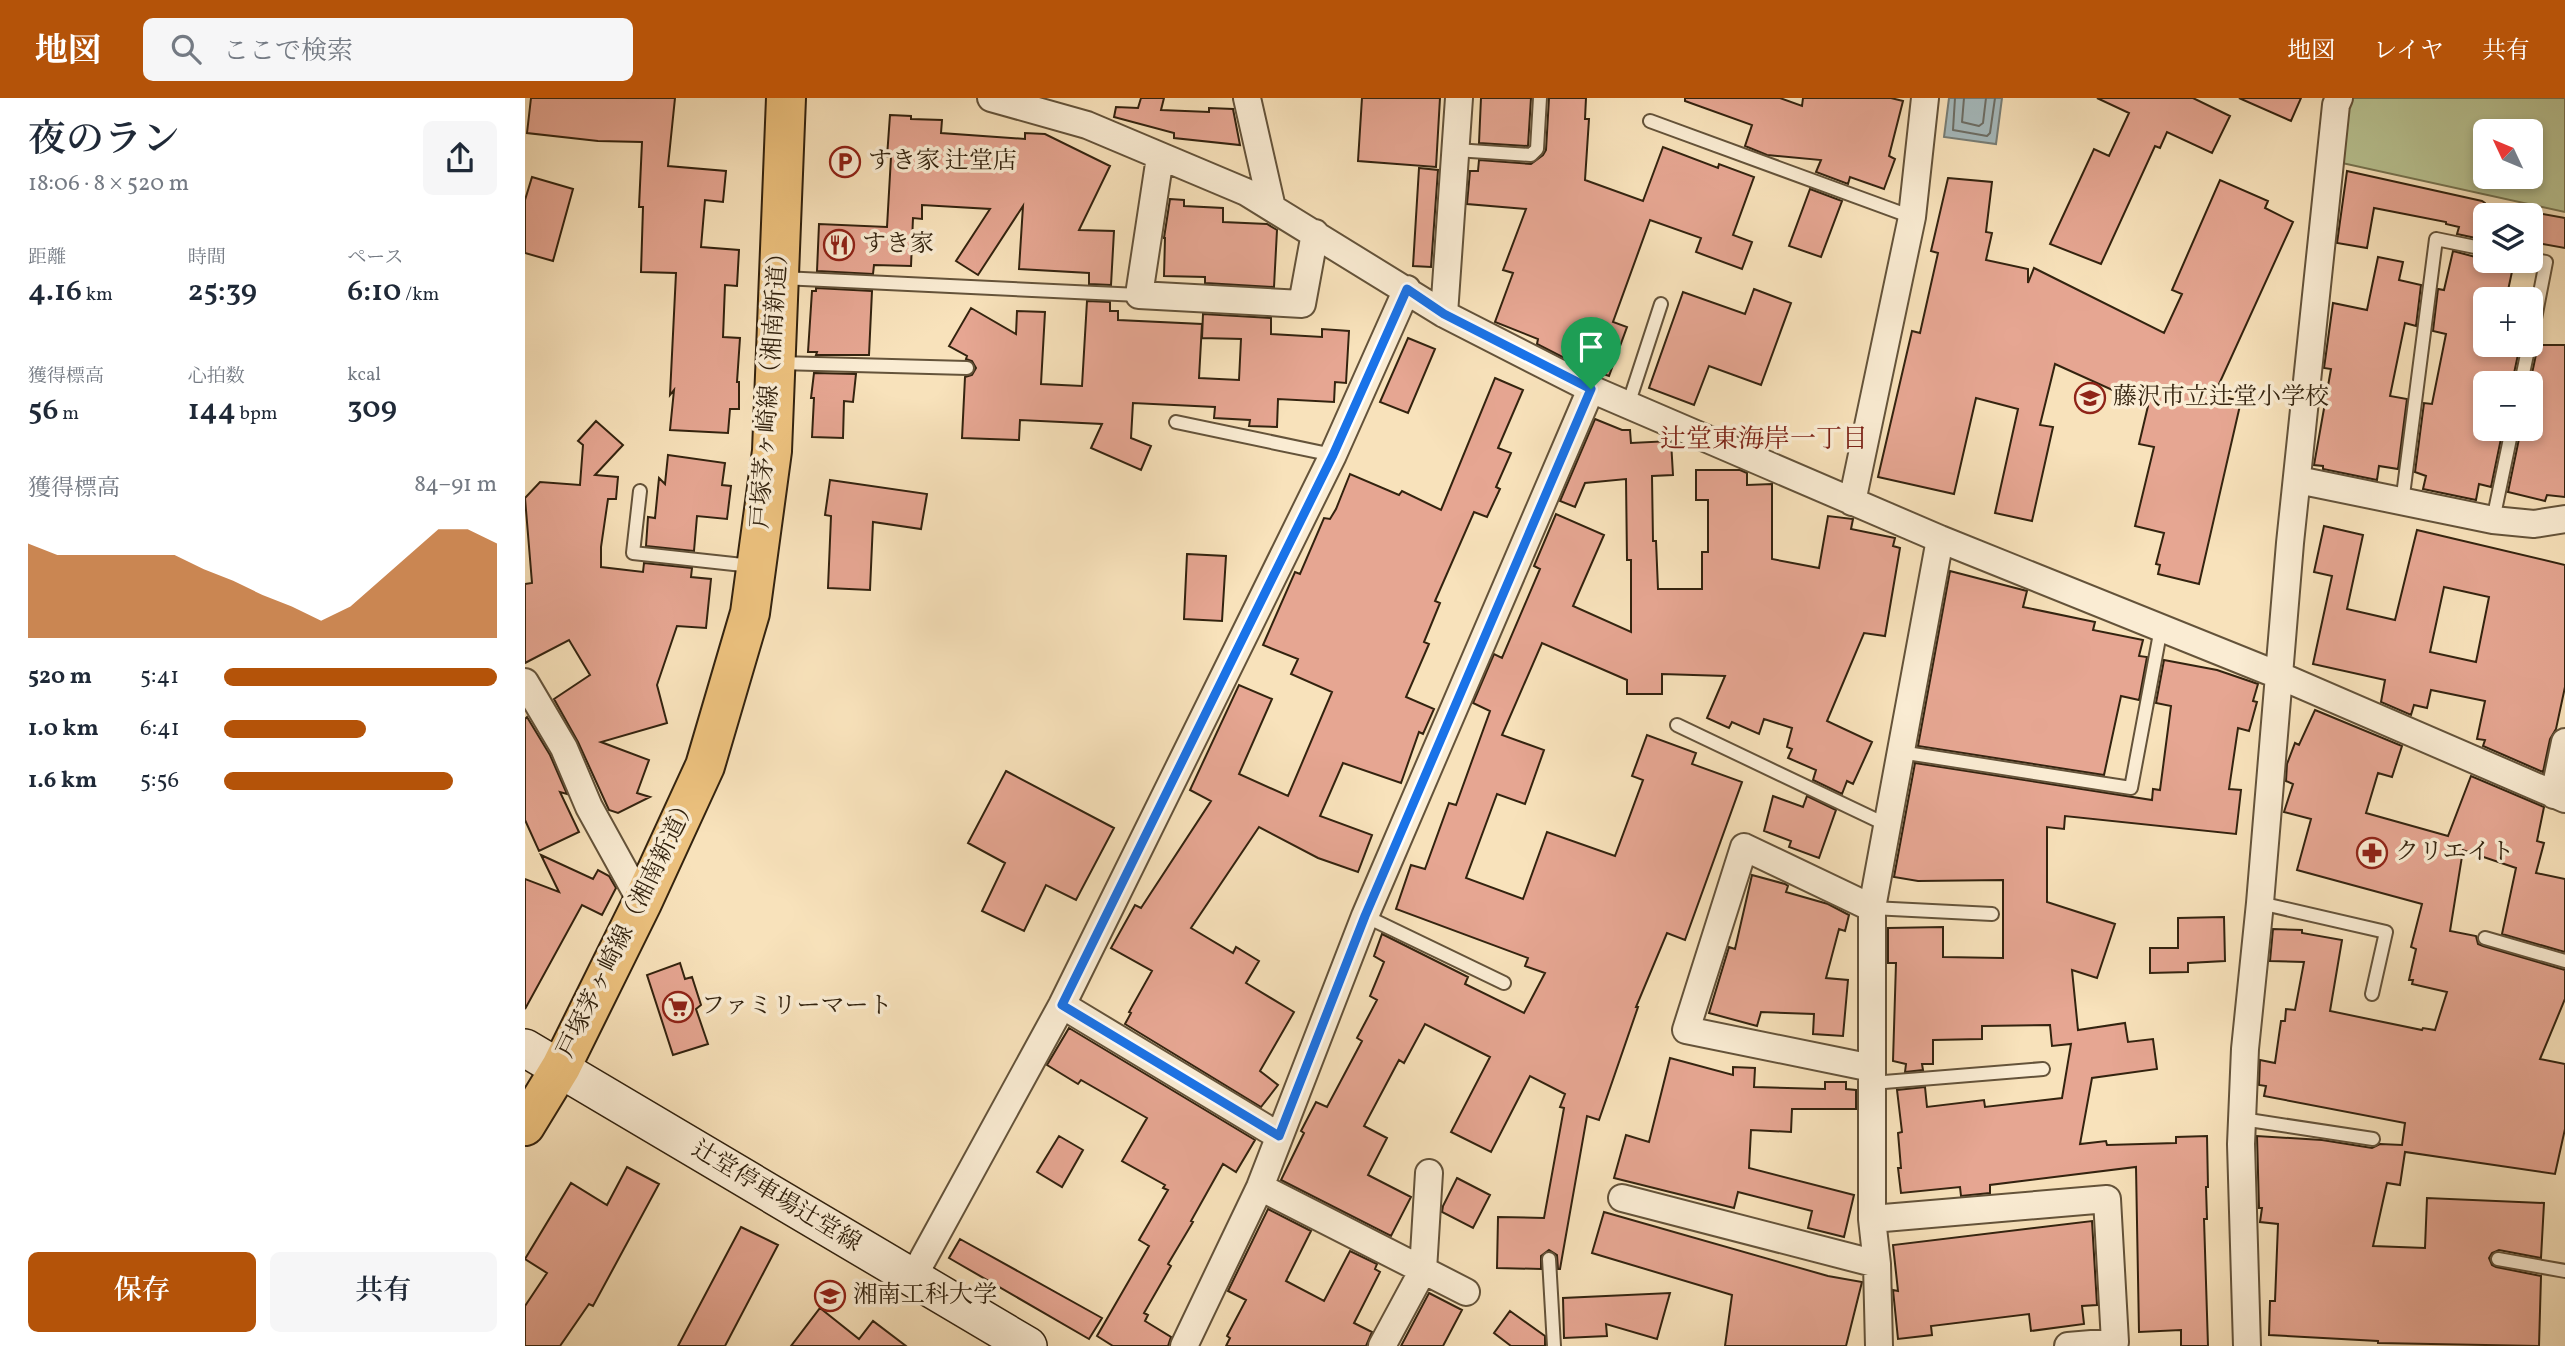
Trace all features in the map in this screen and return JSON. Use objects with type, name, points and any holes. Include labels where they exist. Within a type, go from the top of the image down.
[{"type":"main road","name":"戸塚茅ヶ崎線（湘南新道）","points":[[525,1126],[561,1067],[642,903],[705,766],[750,613],[772,451],[786,98]]},
{"type":"main road","name":"辻堂停車場辻堂線","points":[[525,1048],[561,1067],[1019,1344]]},
{"type":"street","points":[[991,98],[1087,125],[1246,192],[1444,314],[1591,389],[1940,539],[2278,675],[2560,797],[2565,742]]},
{"type":"street","points":[[1247,98],[1272,208]]},
{"type":"street","points":[[1444,314],[1459,98]]},
{"type":"street","points":[[1852,502],[1912,217],[1925,98]]},
{"type":"street","points":[[2247,1346],[2242,1119],[2245,1049],[2260,903],[2278,675],[2336,105],[2339,98]]},
{"type":"street","points":[[1160,157],[1139,295],[1302,304],[1315,233]]},
{"type":"street","points":[[912,1279],[1062,1005],[1333,455],[1407,289]]},
{"type":"street","points":[[1184,1346],[1260,1187],[1365,916],[1591,389]]},
{"type":"street","points":[[2298,480],[2493,520],[2533,524],[2565,519]]},
{"type":"street","points":[[1879,1346],[1877,1264],[1872,1219],[1872,908],[1940,539]]},
{"type":"street","points":[[525,682],[564,748],[589,807],[642,903]]},
{"type":"street","points":[[1872,908],[1744,847],[1686,1030],[1872,1075]]},
{"type":"street","points":[[1062,1005],[1279,1136]]},
{"type":"street","points":[[1382,1346],[1423,1270],[1429,1173]]},
{"type":"street","points":[[1260,1187],[1466,1292]]},
{"type":"street","points":[[1622,1198],[1877,1264]]},
{"type":"street","points":[[1872,1219],[2107,1199],[2115,1342],[2069,1346]]},
{"type":"lane","points":[[1456,150],[1531,155],[1537,149],[1540,98]]},
{"type":"lane","points":[[1650,121],[1912,217]]},
{"type":"lane","points":[[2402,503],[2437,239],[2473,246]]},
{"type":"lane","points":[[2541,287],[2546,262],[2543,261]]},
{"type":"lane","points":[[779,278],[1139,295]]},
{"type":"lane","points":[[1628,405],[1661,304]]},
{"type":"lane","points":[[776,363],[967,368]]},
{"type":"lane","points":[[1176,422],[1333,455]]},
{"type":"lane","points":[[2493,520],[2509,441]]},
{"type":"lane","points":[[640,491],[633,553],[757,567]]},
{"type":"lane","points":[[1900,752],[2131,788],[2161,628]]},
{"type":"lane","points":[[1677,725],[1887,825]]},
{"type":"lane","points":[[2260,903],[2386,932],[2372,993]]},
{"type":"lane","points":[[1872,908],[1992,914]]},
{"type":"lane","points":[[1365,916],[1504,983]]},
{"type":"lane","points":[[2485,938],[2565,961]]},
{"type":"lane","points":[[1872,1075],[2043,1069]]},
{"type":"lane","points":[[2242,1119],[2373,1139]]},
{"type":"lane","points":[[1549,1259],[1554,1346]]},
{"type":"lane","points":[[2498,1259],[2565,1271]]},
{"type":"green space","points":[[2351,98],[2565,98],[2565,212],[2543,207],[2543,203],[2524,203],[2342,163]]},
{"type":"water","points":[[1949,98],[2002,98],[1996,144],[1944,137]]},
{"type":"building","points":[[531,98],[675,98],[668,166],[726,171],[723,202],[705,200],[701,247],[739,250],[737,286],[725,285],[723,337],[740,338],[737,382],[739,409],[730,409],[728,433],[670,430],[674,390],[670,395],[676,273],[641,272],[643,207],[639,207],[642,142],[598,141],[527,133]]},
{"type":"building","points":[[1141,98],[1164,98],[1161,110],[1209,112],[1209,108],[1233,109],[1240,145],[1174,138],[1174,133],[1114,117],[1116,107],[1138,108]]},
{"type":"building","points":[[1362,98],[1440,98],[1436,167],[1358,161]]},
{"type":"building","points":[[1481,98],[1531,98],[1528,146],[1479,143]]},
{"type":"building","points":[[1549,98],[1586,98],[1585,119],[1589,119],[1585,180],[1643,201],[1663,147],[1718,168],[1719,164],[1754,177],[1733,235],[1752,242],[1742,269],[1696,252],[1701,238],[1650,220],[1613,322],[1627,327],[1609,376],[1578,365],[1537,344],[1538,339],[1495,322],[1513,273],[1503,270],[1526,209],[1467,204],[1470,171],[1478,171],[1479,160],[1531,164],[1543,155],[1546,150]]},
{"type":"building","points":[[1685,98],[1780,98],[1802,106],[1803,98],[1891,98],[1903,101],[1889,156],[1895,159],[1884,189],[1850,177],[1848,184],[1816,172],[1821,160],[1767,155],[1745,146],[1752,125],[1685,101]]},
{"type":"building","points":[[2097,98],[2193,98],[2230,116],[2212,153],[2167,132],[2160,148],[2155,146],[2101,264],[2050,244],[2094,149],[2109,156],[2129,113]]},
{"type":"building","points":[[2239,98],[2301,98],[2291,121]]},
{"type":"building","points":[[890,115],[942,120],[941,133],[1025,139],[1025,133],[1045,134],[1110,166],[1079,230],[1114,231],[1111,285],[1089,284],[1089,273],[1019,269],[1023,206],[978,275],[956,261],[990,209],[922,205],[922,219],[913,218],[911,266],[874,265],[873,274],[817,271],[819,224],[887,227],[891,157],[887,157]]},
{"type":"building","points":[[1419,168],[1438,170],[1431,267],[1413,266]]},
{"type":"building","points":[[2347,171],[2485,203],[2473,203],[2473,237],[2457,234],[2459,227],[2446,222],[2374,208],[2367,248],[2337,243]]},
{"type":"building","points":[[532,177],[573,189],[553,261],[525,253],[525,200]]},
{"type":"building","points":[[1948,178],[1992,182],[1986,232],[1992,233],[1986,260],[2028,269],[2028,283],[2034,268],[2164,333],[2182,294],[2172,290],[2220,180],[2268,201],[2265,208],[2293,222],[2214,395],[2241,401],[2199,584],[2158,574],[2160,565],[2156,564],[2164,533],[2135,526],[2154,447],[2139,444],[2148,406],[2055,364],[2040,425],[2053,427],[2032,521],[1995,513],[2018,409],[1976,398],[1954,494],[1878,477],[1912,331],[1920,333],[1938,253],[1931,251]]},
{"type":"building","points":[[1810,189],[1842,201],[1821,257],[1789,246]]},
{"type":"building","points":[[1170,199],[1184,200],[1184,206],[1223,208],[1223,222],[1267,224],[1277,230],[1274,287],[1205,283],[1205,277],[1164,276],[1164,238]]},
{"type":"building","points":[[2543,214],[2565,218],[2565,248],[2543,244]]},
{"type":"building","points":[[2453,251],[2473,256],[2473,273],[2512,273],[2509,287],[2473,287],[2473,357],[2517,357],[2515,371],[2473,371],[2473,441],[2501,441],[2491,487],[2479,484],[2476,500],[2423,489],[2426,476],[2415,472],[2424,403],[2432,404],[2446,334],[2433,331],[2438,289],[2444,290]]},
{"type":"building","points":[[2378,257],[2403,262],[2399,280],[2421,285],[2416,326],[2405,323],[2390,396],[2407,399],[2398,469],[2379,466],[2377,480],[2314,465],[2331,369],[2324,368],[2333,303],[2367,310]]},
{"type":"building","points":[[816,288],[872,291],[869,355],[816,355],[817,352],[808,352],[812,291],[816,291]]},
{"type":"building","points":[[1754,289],[1791,303],[1761,385],[1709,366],[1694,405],[1649,388],[1683,292],[1745,314]]},
{"type":"building","points":[[1087,301],[1110,302],[1110,311],[1118,311],[1118,320],[1202,324],[1199,378],[1239,380],[1241,339],[1202,338],[1203,314],[1271,318],[1271,334],[1322,337],[1322,329],[1349,331],[1346,383],[1335,382],[1334,402],[1278,399],[1277,427],[1249,426],[1250,420],[1214,418],[1215,407],[1133,403],[1131,438],[1151,446],[1141,470],[1091,448],[1102,424],[1020,420],[1019,440],[962,438],[965,377],[972,375],[976,368],[972,361],[966,359],[967,356],[949,346],[971,308],[1016,334],[1017,311],[1045,312],[1041,384],[1082,386]]},
{"type":"building","points":[[1408,338],[1435,349],[1408,413],[1380,402]]},
{"type":"building","points":[[2543,345],[2565,345],[2565,497],[2547,495],[2545,501],[2508,492],[2519,441],[2543,441],[2543,371],[2533,371],[2535,357],[2543,357]]},
{"type":"building","points":[[814,373],[856,374],[853,402],[844,401],[843,438],[812,437],[814,398],[811,398]]},
{"type":"building","points":[[1495,378],[1523,390],[1498,448],[1511,453],[1496,487],[1500,489],[1487,517],[1474,512],[1435,601],[1440,603],[1424,642],[1429,644],[1406,697],[1434,709],[1423,734],[1419,732],[1401,783],[1343,763],[1320,816],[1372,835],[1358,872],[1318,858],[1259,827],[1191,928],[1233,953],[1236,947],[1259,961],[1246,983],[1294,1012],[1260,1071],[1278,1085],[1261,1107],[1125,1024],[1152,971],[1111,948],[1135,905],[1141,908],[1211,801],[1190,790],[1239,685],[1272,699],[1239,774],[1288,796],[1332,692],[1291,674],[1298,659],[1263,645],[1295,572],[1300,574],[1324,518],[1330,519],[1336,509],[1350,474],[1399,495],[1402,491],[1441,510]]},
{"type":"building","points":[[1595,419],[1622,430],[1630,430],[1631,443],[1671,441],[1673,475],[1652,476],[1653,541],[1656,541],[1658,589],[1702,589],[1702,552],[1708,552],[1708,500],[1696,500],[1696,470],[1740,470],[1747,473],[1747,485],[1772,484],[1772,559],[1819,568],[1828,516],[1853,519],[1851,529],[1895,538],[1893,546],[1900,548],[1885,636],[1864,633],[1827,721],[1872,742],[1853,784],[1847,781],[1842,794],[1813,780],[1816,770],[1788,758],[1792,749],[1787,747],[1792,728],[1764,719],[1759,734],[1732,722],[1729,728],[1707,718],[1725,676],[1662,674],[1662,694],[1627,694],[1627,680],[1542,643],[1502,735],[1544,750],[1525,804],[1497,794],[1466,878],[1523,899],[1547,832],[1615,856],[1643,780],[1632,776],[1647,735],[1696,753],[1692,764],[1742,782],[1685,940],[1667,933],[1636,1007],[1599,1120],[1587,1116],[1560,1269],[1557,1255],[1549,1250],[1541,1256],[1541,1269],[1497,1268],[1498,1217],[1544,1218],[1564,1108],[1560,1107],[1565,1094],[1530,1076],[1491,1152],[1451,1132],[1490,1057],[1425,1024],[1404,1063],[1399,1060],[1364,1126],[1387,1138],[1368,1175],[1411,1197],[1391,1236],[1281,1180],[1316,1102],[1327,1107],[1362,1041],[1357,1038],[1377,1000],[1370,996],[1384,962],[1374,956],[1382,934],[1468,977],[1465,984],[1524,1013],[1545,973],[1525,966],[1528,958],[1396,909],[1411,865],[1425,869],[1449,803],[1456,805],[1490,711],[1473,703],[1494,654],[1502,658],[1540,569],[1534,566],[1556,514],[1604,535],[1573,606],[1631,632],[1631,560],[1627,560],[1626,479],[1585,483],[1575,507],[1560,501]]},
{"type":"building","points":[[596,421],[623,445],[595,475],[618,477],[616,499],[608,499],[601,567],[643,572],[644,563],[692,568],[691,577],[711,579],[706,628],[677,626],[657,685],[667,723],[601,742],[649,760],[637,793],[650,797],[618,813],[609,810],[578,742],[554,699],[590,675],[569,640],[525,663],[525,584],[532,583],[525,498],[540,482],[580,485],[583,445],[578,441]]},
{"type":"building","points":[[668,455],[725,463],[722,485],[731,486],[727,519],[697,516],[694,551],[646,546],[648,517],[655,518],[659,478],[665,484]]},
{"type":"building","points":[[830,480],[927,494],[921,529],[873,522],[870,590],[828,588],[831,516],[825,515]]},
{"type":"building","points":[[2324,526],[2363,535],[2347,609],[2395,620],[2417,530],[2565,565],[2565,687],[2543,772],[2483,746],[2485,740],[2477,739],[2485,701],[2431,690],[2427,708],[2414,705],[2411,715],[2381,702],[2385,680],[2313,664],[2332,576],[2314,572]],"holes":[[[2444,587],[2489,597],[2476,662],[2430,652]]]},
{"type":"building","points":[[1187,554],[1226,556],[1222,621],[1184,619]]},
{"type":"building","points":[[1950,571],[2027,591],[2023,607],[2095,622],[2093,630],[2143,640],[2139,656],[2147,657],[2139,700],[2121,696],[2104,775],[1918,746]]},
{"type":"building","points":[[2164,660],[2217,670],[2258,684],[2253,701],[2257,702],[2249,731],[2238,728],[2229,789],[2241,790],[2236,834],[2065,816],[2064,829],[2047,827],[2047,902],[2115,924],[2097,978],[2072,970],[2078,1030],[2125,1023],[2128,1042],[2153,1039],[2157,1069],[2092,1078],[2080,1144],[2106,1141],[2107,1145],[2176,1143],[2176,1137],[2207,1136],[2207,1219],[2204,1219],[2208,1346],[2181,1346],[2181,1330],[2139,1332],[2136,1167],[1990,1185],[1990,1193],[1961,1196],[1960,1187],[1901,1193],[1898,1168],[1901,1168],[1898,1133],[1902,1132],[1897,1090],[1925,1087],[1927,1107],[1984,1100],[1985,1107],[2062,1098],[2071,1044],[2052,1046],[2050,1025],[1982,1026],[1982,1039],[1933,1040],[1933,1064],[1922,1064],[1923,1070],[1905,1072],[1906,1064],[1893,1061],[1896,963],[1888,963],[1888,928],[1943,927],[1943,957],[2003,958],[2003,880],[1918,881],[1894,877],[1915,763],[2152,800],[2153,789],[2160,790],[2171,706],[2156,703]]},
{"type":"building","points":[[2315,710],[2402,746],[2392,777],[2378,773],[2366,813],[2448,836],[2471,776],[2544,807],[2537,841],[2544,843],[2536,873],[2565,879],[2565,952],[2502,934],[2516,868],[2463,850],[2450,931],[2476,936],[2478,944],[2483,946],[2565,970],[2565,999],[2540,1059],[2565,1064],[2565,1129],[2555,1174],[2405,1152],[2400,1185],[2387,1183],[2373,1246],[2425,1248],[2427,1198],[2544,1203],[2541,1258],[2499,1250],[2489,1258],[2496,1267],[2541,1276],[2539,1346],[2378,1343],[2269,1335],[2270,1301],[2275,1301],[2278,1224],[2260,1222],[2262,1208],[2259,1208],[2257,1136],[2322,1140],[2372,1148],[2380,1144],[2402,1145],[2405,1123],[2264,1096],[2266,1086],[2259,1085],[2260,1060],[2275,1063],[2281,1021],[2285,1021],[2286,1009],[2295,1010],[2304,962],[2270,961],[2273,929],[2302,930],[2302,933],[2342,940],[2330,1011],[2422,1030],[2435,1030],[2447,992],[2412,984],[2413,980],[2409,980],[2416,949],[2411,947],[2422,904],[2297,870],[2311,819],[2284,812],[2293,784],[2286,781],[2287,764],[2295,743],[2299,745]]},
{"type":"building","points":[[527,717],[550,755],[567,794],[560,792],[579,832],[539,851],[525,820]]},
{"type":"building","points":[[1006,771],[1114,828],[1076,900],[1046,885],[1024,931],[982,911],[1005,863],[968,843]]},
{"type":"building","points":[[1773,796],[1803,807],[1807,796],[1836,810],[1819,858],[1789,847],[1791,841],[1764,831]]},
{"type":"building","points":[[541,855],[593,879],[598,870],[609,876],[616,888],[602,915],[582,905],[525,1009],[525,879],[559,892]]},
{"type":"building","points":[[1752,875],[1785,884],[1788,886],[1786,892],[1828,904],[1849,915],[1845,931],[1839,929],[1826,978],[1848,980],[1843,1036],[1813,1034],[1814,1014],[1761,1012],[1757,1026],[1709,1013],[1729,947],[1735,949]]},
{"type":"building","points":[[2224,917],[2225,961],[2188,963],[2188,972],[2150,973],[2150,948],[2178,948],[2178,918]]},
{"type":"building","name":"ファミリーマート","points":[[680,963],[685,979],[692,977],[701,1005],[696,1009],[708,1044],[673,1055],[647,975]]},
{"type":"building","points":[[1069,1028],[1255,1140],[1236,1172],[1223,1164],[1144,1313],[1148,1315],[1145,1321],[1171,1337],[1168,1346],[1113,1346],[1097,1336],[1149,1246],[1139,1240],[1168,1190],[1163,1188],[1165,1185],[1122,1161],[1147,1118],[1081,1080],[1078,1084],[1047,1065]]},
{"type":"building","points":[[1670,1058],[1733,1075],[1733,1067],[1755,1068],[1754,1087],[1825,1089],[1825,1082],[1846,1082],[1846,1089],[1856,1090],[1856,1109],[1792,1109],[1791,1132],[1751,1130],[1749,1168],[1854,1195],[1844,1237],[1808,1228],[1812,1211],[1738,1192],[1734,1208],[1614,1178],[1626,1135],[1649,1142]]},
{"type":"building","points":[[1059,1136],[1083,1150],[1062,1187],[1037,1172]]},
{"type":"building","points":[[627,1167],[659,1184],[593,1306],[589,1304],[560,1346],[525,1346],[525,1306],[547,1273],[525,1259],[571,1183],[607,1205]]},
{"type":"building","points":[[1457,1178],[1490,1195],[1473,1228],[1442,1212]]},
{"type":"building","points":[[1268,1209],[1311,1231],[1286,1281],[1324,1301],[1350,1251],[1377,1264],[1375,1269],[1380,1272],[1354,1323],[1372,1332],[1366,1346],[1226,1346],[1230,1338],[1227,1336],[1246,1300],[1228,1291]]},
{"type":"building","points":[[1604,1212],[1828,1276],[1862,1282],[1846,1346],[1725,1346],[1732,1295],[1592,1253]]},
{"type":"building","points":[[2092,1221],[2097,1305],[2082,1306],[2084,1324],[2031,1331],[2029,1314],[1931,1326],[1932,1335],[1898,1339],[1893,1290],[1898,1291],[1893,1245]]},
{"type":"building","points":[[741,1227],[778,1245],[725,1346],[678,1346]]},
{"type":"building","points":[[960,1239],[1102,1318],[1089,1339],[949,1258]]},
{"type":"building","points":[[1429,1293],[1462,1310],[1443,1346],[1401,1346]]},
{"type":"building","points":[[1670,1293],[1657,1339],[1606,1324],[1607,1336],[1564,1338],[1563,1298]]},
{"type":"building","points":[[820,1308],[859,1339],[873,1321],[906,1346],[791,1346]]},
{"type":"building","points":[[1510,1311],[1545,1336],[1545,1346],[1511,1346],[1494,1333]]},
{"type":"place","name":"すき家 辻堂店","points":[[845,162]]},
{"type":"place","name":"すき家","points":[[839,245]]},
{"type":"place","name":"藤沢市立辻堂小学校","points":[[2090,398]]},
{"type":"place","name":"クリエイト","points":[[2372,853]]},
{"type":"place","name":"ファミリーマート","points":[[678,1007]]},
{"type":"place","name":"湘南工科大学","points":[[830,1296]]},
{"type":"district","name":"辻堂東海岸一丁目","points":[[1764,440]]},
{"type":"route","points":[[1407,289],[1444,314],[1591,389],[1365,916],[1279,1136],[1062,1005],[1333,455],[1407,289]]}]
